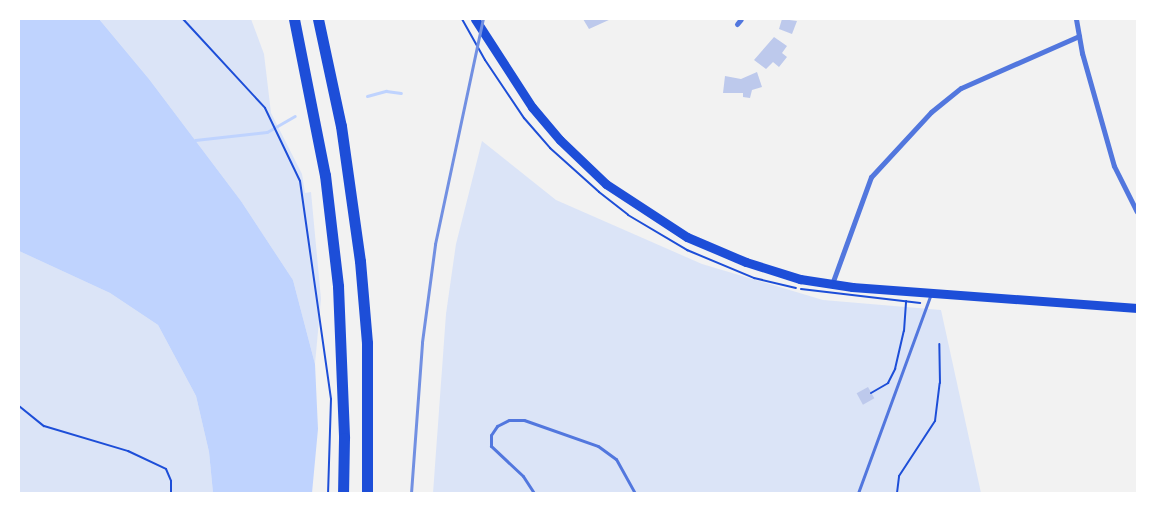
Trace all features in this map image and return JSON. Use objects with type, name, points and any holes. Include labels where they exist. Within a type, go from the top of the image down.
[{"type":"highway","points":[[294,19],[325,175],[337,276],[343,372],[343,493]]},
{"type":"highway","points":[[318,19],[341,126],[360,261],[367,343],[367,493]]},
{"type":"main road","points":[[476,19],[514,82],[560,140],[606,184],[688,237],[746,262],[800,279],[907,292],[1137,308]]},
{"type":"street","points":[[737,24],[742,19]]},
{"type":"street","points":[[1076,19],[1114,166],[1137,212]]},
{"type":"street","points":[[832,284],[871,177],[931,112],[961,88],[1079,36]]},
{"type":"lane","points":[[858,493],[931,294]]},
{"type":"lane","points":[[534,493],[522,476],[492,446],[491,436],[497,426],[509,420],[524,420],[598,446],[616,459],[635,493]]},
{"type":"path","points":[[183,19],[264,108],[288,151],[300,181],[330,399],[328,493]]},
{"type":"path","points":[[462,19],[505,90]]},
{"type":"path","points":[[871,393],[888,383],[895,369],[904,331],[907,292]]},
{"type":"path","points":[[897,493],[899,476],[935,421],[940,383],[939,344]]},
{"type":"path","points":[[19,406],[44,426],[128,451],[166,469],[171,481],[171,493]]},
{"type":"shaded area","points":[[99,19],[251,19],[264,54],[271,113],[302,174],[305,193],[311,192],[321,299],[315,364],[293,280],[241,201],[149,79]]},
{"type":"shaded area","points":[[482,141],[556,200],[702,264],[823,300],[941,310],[981,493],[433,493],[446,314],[456,244]]},
{"type":"shaded area","points":[[19,251],[110,293],[158,325],[196,396],[209,452],[213,493],[19,493]]},
{"type":"water","points":[[19,19],[99,19],[149,79],[241,201],[293,280],[315,364],[318,429],[312,493],[213,493],[209,452],[196,396],[158,325],[110,293],[19,251]]},
{"type":"building","points":[[583,19],[611,19],[589,29]]},
{"type":"building","points":[[782,19],[797,21],[792,34],[779,29]]},
{"type":"building","points":[[774,37],[787,46],[782,53],[787,57],[779,67],[773,62],[766,69],[754,60]]},
{"type":"building","points":[[757,72],[762,87],[752,90],[750,98],[743,97],[743,93],[723,93],[725,76],[741,79]]},
{"type":"building","points":[[868,387],[874,398],[863,405],[857,393]]},
{"type":"waterway","points":[[367,96],[386,91],[401,93]]},
{"type":"waterway","points":[[195,140],[267,132],[295,116]]},
{"type":"railway","points":[[411,493],[422,342],[435,244],[483,19]]}]
